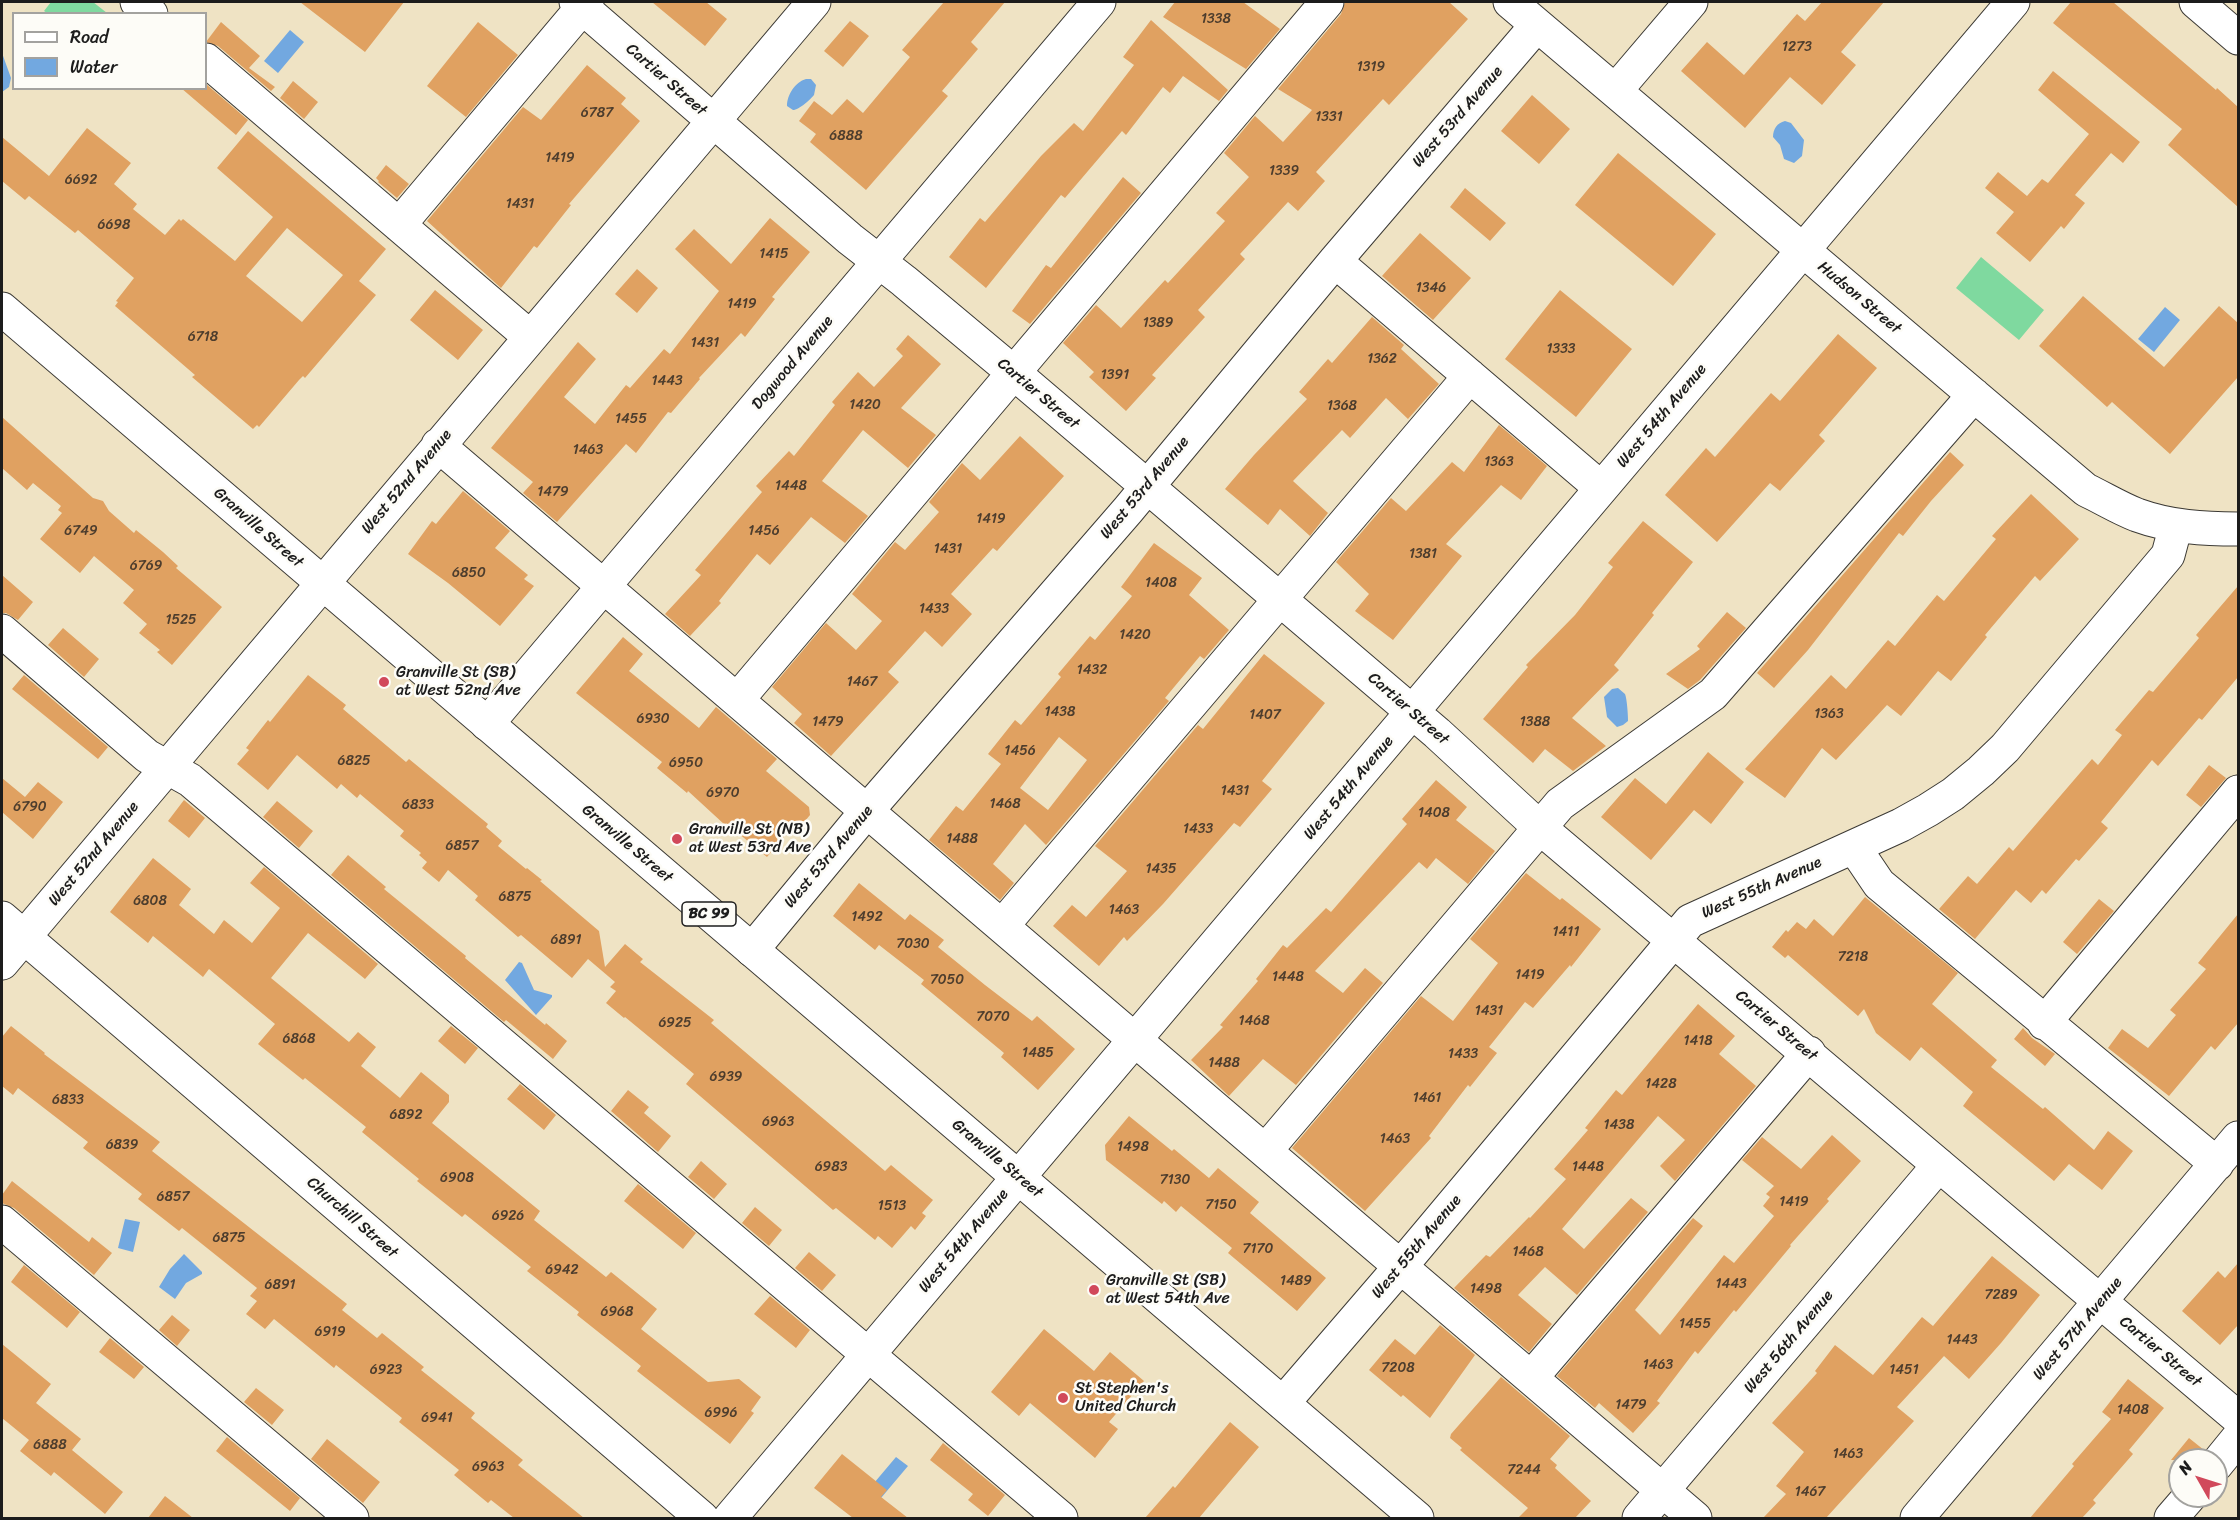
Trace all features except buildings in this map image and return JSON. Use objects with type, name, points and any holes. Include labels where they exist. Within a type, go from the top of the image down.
[{"type":"main road","points":[[137,2],[150,12]]},
{"type":"main road","name":"West 52nd Avenue","points":[[2,963],[13,928],[168,767],[814,2]]},
{"type":"main road","name":"Dogwood Avenue","points":[[487,724],[1099,2]]},
{"type":"main road","points":[[737,700],[1327,2]]},
{"type":"main road","name":"Hudson Street","points":[[1509,2],[1616,90],[2086,490],[2136,514],[2176,525],[2204,529],[2238,529]]},
{"type":"main road","points":[[1616,90],[1691,2]]},
{"type":"main road","name":"West 54th Avenue","points":[[730,1518],[2013,2]]},
{"type":"main road","points":[[2196,2],[2238,38]]},
{"type":"main road","points":[[399,225],[582,4]]},
{"type":"main road","name":"Cartier Street","points":[[582,4],[850,239],[1014,373],[1412,712],[1539,827],[2238,1418]]},
{"type":"main road","name":"West 53rd Avenue","points":[[752,950],[866,812],[1147,487],[1335,261],[1537,25]]},
{"type":"main road","points":[[207,61],[530,337]]},
{"type":"main road","points":[[1335,261],[1601,488]]},
{"type":"main road","name":"Granville Street","points":[[2,309],[1417,1518]]},
{"type":"main road","points":[[1002,926],[1470,376]]},
{"type":"main road","points":[[1266,1150],[1560,804],[1713,694],[1974,395]]},
{"type":"main road","points":[[438,445],[1695,1518]]},
{"type":"main road","name":"West 55th Avenue","points":[[1283,1403],[1694,919],[1854,847],[1928,810],[1953,794],[1997,756],[2168,555],[2176,525]]},
{"type":"main road","points":[[2,631],[147,756],[190,780],[1061,1518]]},
{"type":"main road","points":[[2044,1023],[2238,792]]},
{"type":"main road","points":[[1854,847],[1879,884],[2217,1164]]},
{"type":"main road","name":"Churchill Street","points":[[13,928],[702,1518]]},
{"type":"main road","points":[[1531,1378],[1809,1053]]},
{"type":"main road","name":"West 57th Avenue","points":[[1917,1518],[2238,1138]]},
{"type":"main road","name":"West 56th Avenue","points":[[1640,1518],[1939,1165]]},
{"type":"main road","points":[[2,1222],[352,1518]]},
{"type":"main road","points":[[2228,1450],[2238,1438]]},
{"type":"green space","points":[[51,2],[93,2],[106,12],[46,12]]},
{"type":"green space","points":[[1981,257],[2044,310],[2019,340],[1956,288]]},
{"type":"water","points":[[290,30],[304,42],[278,73],[264,61]]},
{"type":"water","points":[[2,53],[11,78],[9,87],[2,92]]},
{"type":"water","points":[[811,79],[816,85],[814,95],[808,102],[793,110],[787,106],[790,93],[798,83]]},
{"type":"water","points":[[1785,121],[1791,123],[1804,140],[1802,156],[1794,163],[1784,159],[1780,145],[1773,137],[1776,127]]},
{"type":"water","points":[[2165,307],[2180,320],[2154,352],[2138,339]]},
{"type":"water","points":[[1618,688],[1625,694],[1628,721],[1617,727],[1607,717],[1604,697],[1612,689]]},
{"type":"water","points":[[519,962],[522,963],[534,990],[552,995],[536,1015],[505,980]]},
{"type":"water","points":[[125,1219],[140,1222],[133,1252],[118,1248]]},
{"type":"water","points":[[184,1254],[202,1274],[186,1283],[175,1299],[159,1287],[170,1269]]},
{"type":"water","points":[[896,1457],[908,1466],[881,1498],[869,1489]]},
{"type":"place","name":"Granville St (SB) at West 52nd Ave","points":[[384,682]]},
{"type":"place","name":"Granville St (NB) at West 53rd Ave","points":[[677,839]]},
{"type":"place","name":"Granville St (SB) at West 54th Ave","points":[[1094,1290]]},
{"type":"place","name":"St Stephen's United Church","points":[[1063,1398]]}]
